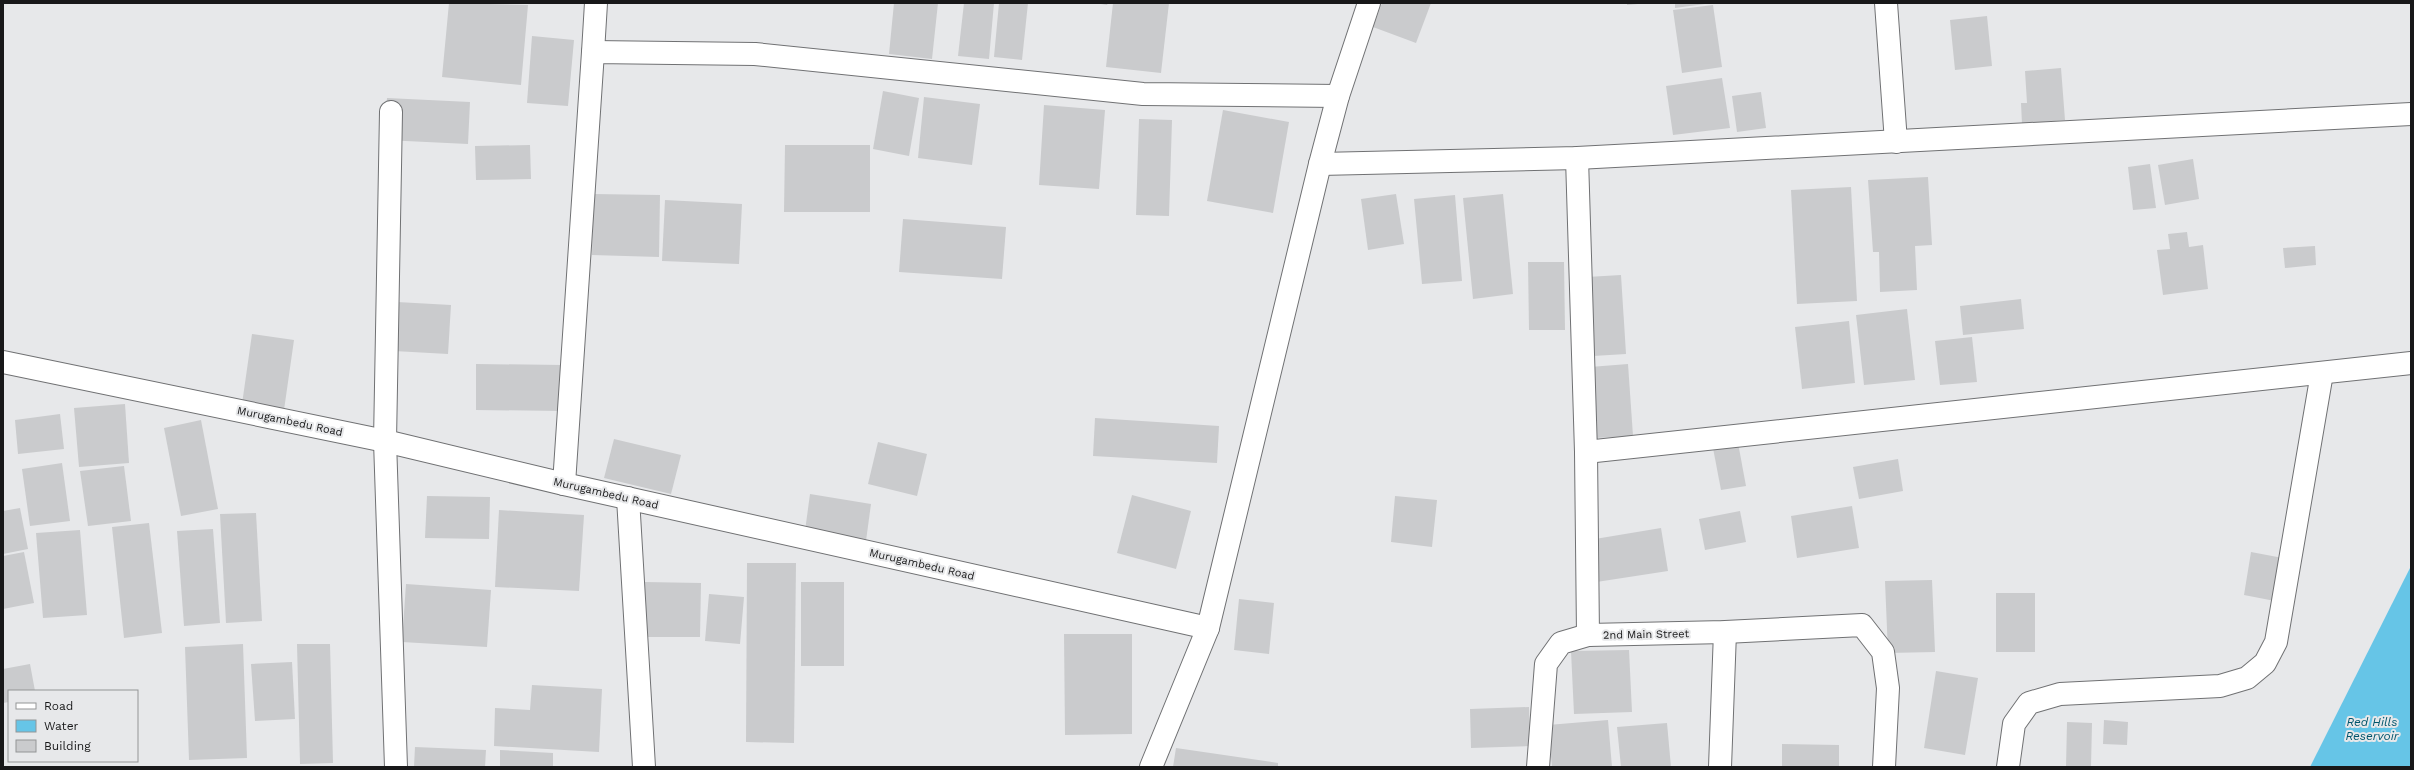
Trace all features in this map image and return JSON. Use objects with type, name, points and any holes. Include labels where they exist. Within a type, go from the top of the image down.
[{"type":"street","points":[[564,484],[596,3]]},
{"type":"street","points":[[1151,767],[1208,628],[1320,164],[1338,96],[1370,3]]},
{"type":"street","points":[[1886,3],[1896,142]]},
{"type":"street","points":[[593,52],[755,54],[1142,94],[1338,96]]},
{"type":"street","points":[[391,112],[385,440],[396,767]]},
{"type":"street","points":[[1320,164],[1577,158],[2411,114]]},
{"type":"street","points":[[1577,158],[1586,452],[1588,635]]},
{"type":"street","name":"Murugambedu Road","points":[[3,362],[385,440],[564,484],[1208,628]]},
{"type":"street","points":[[1586,452],[2411,363]]},
{"type":"street","points":[[2008,767],[2014,724],[2029,703],[2060,694],[2220,686],[2247,678],[2265,663],[2276,642],[2322,373]]},
{"type":"street","points":[[628,498],[644,767]]},
{"type":"street","name":"2nd Main Street","points":[[1538,767],[1546,664],[1560,643],[1588,635],[1724,632],[1862,625],[1883,652],[1888,688],[1884,767]]},
{"type":"street","points":[[1720,767],[1724,632]]},
{"type":"water","name":"Red Hills Reservoir","points":[[2411,566],[2411,767],[2310,767]]},
{"type":"building","points":[[449,3],[528,5],[521,85],[442,77]]},
{"type":"building","points":[[894,3],[938,3],[932,59],[889,54]]},
{"type":"building","points":[[964,3],[994,3],[989,59],[958,56]]},
{"type":"building","points":[[999,3],[1028,3],[1022,60],[994,57]]},
{"type":"building","points":[[1095,3],[1108,3],[1107,5]]},
{"type":"building","points":[[1113,3],[1169,3],[1161,73],[1106,67]]},
{"type":"building","points":[[1382,3],[1431,3],[1416,43],[1373,27]]},
{"type":"building","points":[[1627,3],[1638,3],[1638,4],[1627,5]]},
{"type":"building","points":[[1675,3],[1705,3],[1705,4],[1675,8]]},
{"type":"building","points":[[1713,5],[1722,67],[1682,73],[1673,10]]},
{"type":"building","points":[[1987,16],[1992,66],[1955,70],[1950,20]]},
{"type":"building","points":[[532,36],[574,40],[568,106],[527,103]]},
{"type":"building","points":[[2061,68],[2065,120],[2022,124],[2021,103],[2027,103],[2025,71]]},
{"type":"building","points":[[1722,78],[1730,128],[1673,135],[1666,86]]},
{"type":"building","points":[[883,91],[919,98],[909,156],[873,149]]},
{"type":"building","points":[[1761,92],[1766,128],[1737,132],[1732,96]]},
{"type":"building","points":[[924,97],[980,104],[972,165],[918,158]]},
{"type":"building","points":[[387,98],[470,102],[468,144],[385,140]]},
{"type":"building","points":[[1044,105],[1105,110],[1099,189],[1039,185]]},
{"type":"building","points":[[1223,110],[1289,122],[1273,213],[1207,201]]},
{"type":"building","points":[[1139,119],[1172,120],[1169,216],[1136,215]]},
{"type":"building","points":[[530,145],[531,179],[476,180],[475,146]]},
{"type":"building","points":[[785,145],[870,145],[870,212],[784,212]]},
{"type":"building","points":[[2193,159],[2199,199],[2165,205],[2158,165]]},
{"type":"building","points":[[2150,164],[2156,208],[2133,210],[2128,167]]},
{"type":"building","points":[[1928,177],[1932,245],[1915,246],[1917,290],[1880,292],[1879,252],[1873,252],[1868,180]]},
{"type":"building","points":[[1851,187],[1857,301],[1797,304],[1791,190]]},
{"type":"building","points":[[593,194],[660,195],[659,257],[592,255]]},
{"type":"building","points":[[1396,194],[1404,244],[1368,250],[1361,199]]},
{"type":"building","points":[[1503,194],[1513,294],[1473,299],[1463,198]]},
{"type":"building","points":[[1455,195],[1462,281],[1422,284],[1414,199]]},
{"type":"building","points":[[665,200],[742,204],[739,264],[662,261]]},
{"type":"building","points":[[903,219],[1006,227],[1002,279],[899,272]]},
{"type":"building","points":[[2187,232],[2189,247],[2203,245],[2208,289],[2163,295],[2157,250],[2170,249],[2168,234]]},
{"type":"building","points":[[2315,246],[2316,265],[2285,268],[2283,248]]},
{"type":"building","points":[[1528,262],[1564,262],[1565,330],[1529,330]]},
{"type":"building","points":[[1621,275],[1626,354],[1593,356],[1587,277]]},
{"type":"building","points":[[2021,299],[2024,329],[1963,335],[1960,306]]},
{"type":"building","points":[[397,302],[451,305],[448,354],[394,351]]},
{"type":"building","points":[[1907,309],[1915,380],[1864,385],[1856,315]]},
{"type":"building","points":[[1849,321],[1855,383],[1802,389],[1795,327]]},
{"type":"building","points":[[252,334],[294,340],[284,410],[242,404]]},
{"type":"building","points":[[1972,337],[1977,382],[1940,385],[1935,341]]},
{"type":"building","points":[[476,364],[563,365],[562,411],[476,410]]},
{"type":"building","points":[[1628,364],[1633,436],[1595,438],[1590,367]]},
{"type":"building","points":[[125,404],[129,463],[79,467],[74,408]]},
{"type":"building","points":[[60,414],[64,449],[18,454],[15,420]]},
{"type":"building","points":[[1095,418],[1219,426],[1217,463],[1093,456]]},
{"type":"building","points":[[201,420],[218,509],[181,516],[164,428]]},
{"type":"building","points":[[614,439],[681,455],[671,494],[604,478]]},
{"type":"building","points":[[878,442],[927,454],[917,496],[868,484]]},
{"type":"building","points":[[1738,443],[1746,486],[1721,490],[1713,448]]},
{"type":"building","points":[[1898,459],[1903,491],[1859,499],[1853,467]]},
{"type":"building","points":[[62,463],[70,521],[30,526],[22,469]]},
{"type":"building","points":[[124,466],[131,521],[88,526],[80,471]]},
{"type":"building","points":[[810,494],[871,504],[866,541],[805,531]]},
{"type":"building","points":[[1132,495],[1191,511],[1176,569],[1117,553]]},
{"type":"building","points":[[427,496],[490,497],[489,539],[425,538]]},
{"type":"building","points":[[1395,496],[1437,500],[1432,547],[1391,542]]},
{"type":"building","points":[[1852,506],[1859,548],[1797,558],[1791,516]]},
{"type":"building","points":[[20,508],[28,549],[3,554],[3,511]]},
{"type":"building","points":[[499,510],[584,515],[579,591],[495,587]]},
{"type":"building","points":[[1740,511],[1746,542],[1705,550],[1699,519]]},
{"type":"building","points":[[256,513],[262,621],[226,623],[220,514]]},
{"type":"building","points":[[149,523],[162,633],[124,638],[112,527]]},
{"type":"building","points":[[1661,528],[1668,571],[1590,583],[1583,541]]},
{"type":"building","points":[[213,529],[220,623],[184,626],[177,531]]},
{"type":"building","points":[[80,530],[87,615],[43,618],[36,533]]},
{"type":"building","points":[[24,552],[34,603],[3,609],[3,556]]},
{"type":"building","points":[[2251,552],[2288,559],[2280,602],[2244,595]]},
{"type":"building","points":[[747,563],[796,563],[794,743],[746,742]]},
{"type":"building","points":[[1932,580],[1935,652],[1888,653],[1885,581]]},
{"type":"building","points":[[645,582],[701,583],[700,637],[644,637]]},
{"type":"building","points":[[801,582],[844,582],[844,666],[801,666]]},
{"type":"building","points":[[406,584],[491,590],[487,647],[402,642]]},
{"type":"building","points":[[1996,593],[2035,593],[2035,652],[1996,652]]},
{"type":"building","points":[[709,594],[744,597],[740,644],[705,641]]},
{"type":"building","points":[[1239,599],[1274,603],[1269,654],[1234,650]]},
{"type":"building","points":[[1064,634],[1132,634],[1132,734],[1065,735]]},
{"type":"building","points":[[243,644],[247,758],[189,760],[185,647]]},
{"type":"building","points":[[297,644],[330,644],[333,763],[300,764]]},
{"type":"building","points":[[1629,650],[1632,712],[1574,714],[1571,651]]},
{"type":"building","points":[[292,662],[295,719],[255,721],[251,664]]},
{"type":"building","points":[[30,664],[35,690],[8,690],[8,702],[3,703],[3,669]]},
{"type":"building","points":[[1936,671],[1978,678],[1965,755],[1924,748]]},
{"type":"building","points":[[532,685],[602,689],[599,752],[494,746],[495,708],[530,710]]},
{"type":"building","points":[[1529,707],[1530,746],[1471,748],[1470,709]]},
{"type":"building","points":[[1608,720],[1612,767],[1552,767],[1548,725]]},
{"type":"building","points":[[2104,720],[2128,722],[2127,745],[2103,744]]},
{"type":"building","points":[[2067,722],[2092,723],[2091,767],[2066,767]]},
{"type":"building","points":[[1667,723],[1671,767],[1621,767],[1617,727]]},
{"type":"building","points":[[1782,744],[1839,745],[1839,767],[1782,767]]},
{"type":"building","points":[[415,747],[486,750],[485,767],[414,767]]},
{"type":"building","points":[[1176,748],[1278,763],[1278,767],[1173,767]]},
{"type":"building","points":[[500,750],[553,753],[553,767],[500,767]]}]
